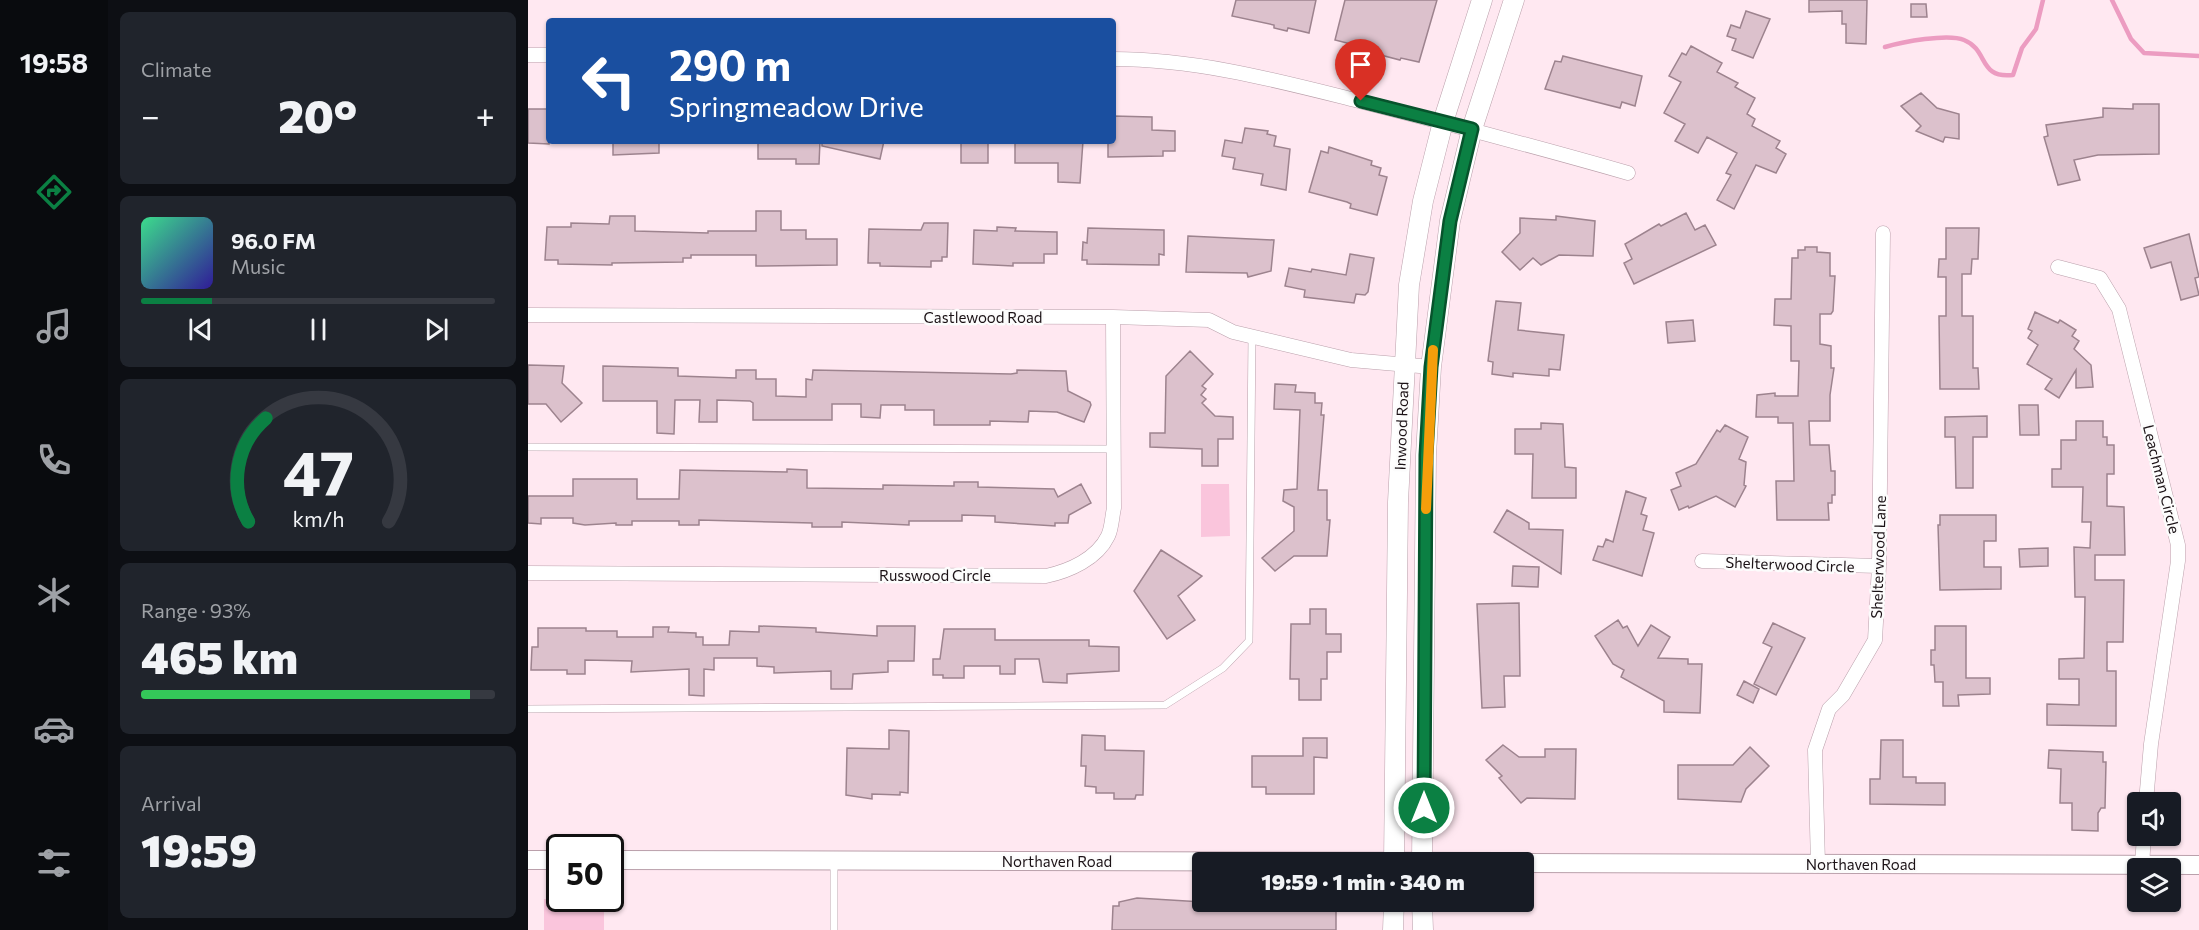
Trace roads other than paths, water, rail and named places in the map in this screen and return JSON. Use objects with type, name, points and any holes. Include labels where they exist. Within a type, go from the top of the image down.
[{"type":"main road","name":"Inwood Road","points":[[1394,852],[1398,502],[1403,364],[1409,285],[1423,201],[1443,122],[1482,0]]},
{"type":"main road","name":"Inwood Road","points":[[1422,852],[1426,455],[1431,367],[1450,221],[1472,129],[1514,0]]},
{"type":"main road","points":[[1394,912],[1394,930]]},
{"type":"main road","points":[[1422,912],[1423,930]]},
{"type":"street","points":[[528,55],[546,55]]},
{"type":"street","points":[[1116,59],[1214,67],[1472,129],[1628,173]]},
{"type":"street","name":"Shelterwood Lane","points":[[1818,864],[1815,750],[1829,709],[1843,695],[1875,640],[1883,233]]},
{"type":"street","name":"Leachman Circle","points":[[2058,267],[2100,278],[2119,309],[2178,545],[2178,561],[2151,744],[2147,792]]},
{"type":"street","name":"Castlewood Road","points":[[528,315],[1113,317],[1209,320],[1233,332],[1351,360],[1431,367]]},
{"type":"street","name":"Russwood Circle","points":[[528,573],[1053,574],[1088,559],[1108,536],[1114,508],[1113,317]]},
{"type":"street","name":"Shelterwood Circle","points":[[1702,561],[1878,566]]},
{"type":"street","points":[[528,860],[546,860]]},
{"type":"street","name":"Northaven Road","points":[[624,860],[1192,862]]},
{"type":"street","name":"Northaven Road","points":[[1534,863],[2127,865]]},
{"type":"street","name":"Northaven Road","points":[[2181,865],[2199,865]]},
{"type":"lane","points":[[528,709],[1165,705],[1222,668],[1249,640],[1252,336]]},
{"type":"lane","points":[[528,447],[1113,449]]},
{"type":"lane","points":[[834,861],[834,930]]},
{"type":"waterway","points":[[1885,47],[1925,39],[1957,38],[1972,45],[1994,73],[2013,75],[2022,48],[2036,29],[2043,0]]},
{"type":"waterway","points":[[2112,0],[2131,39],[2144,53],[2199,56]]}]
